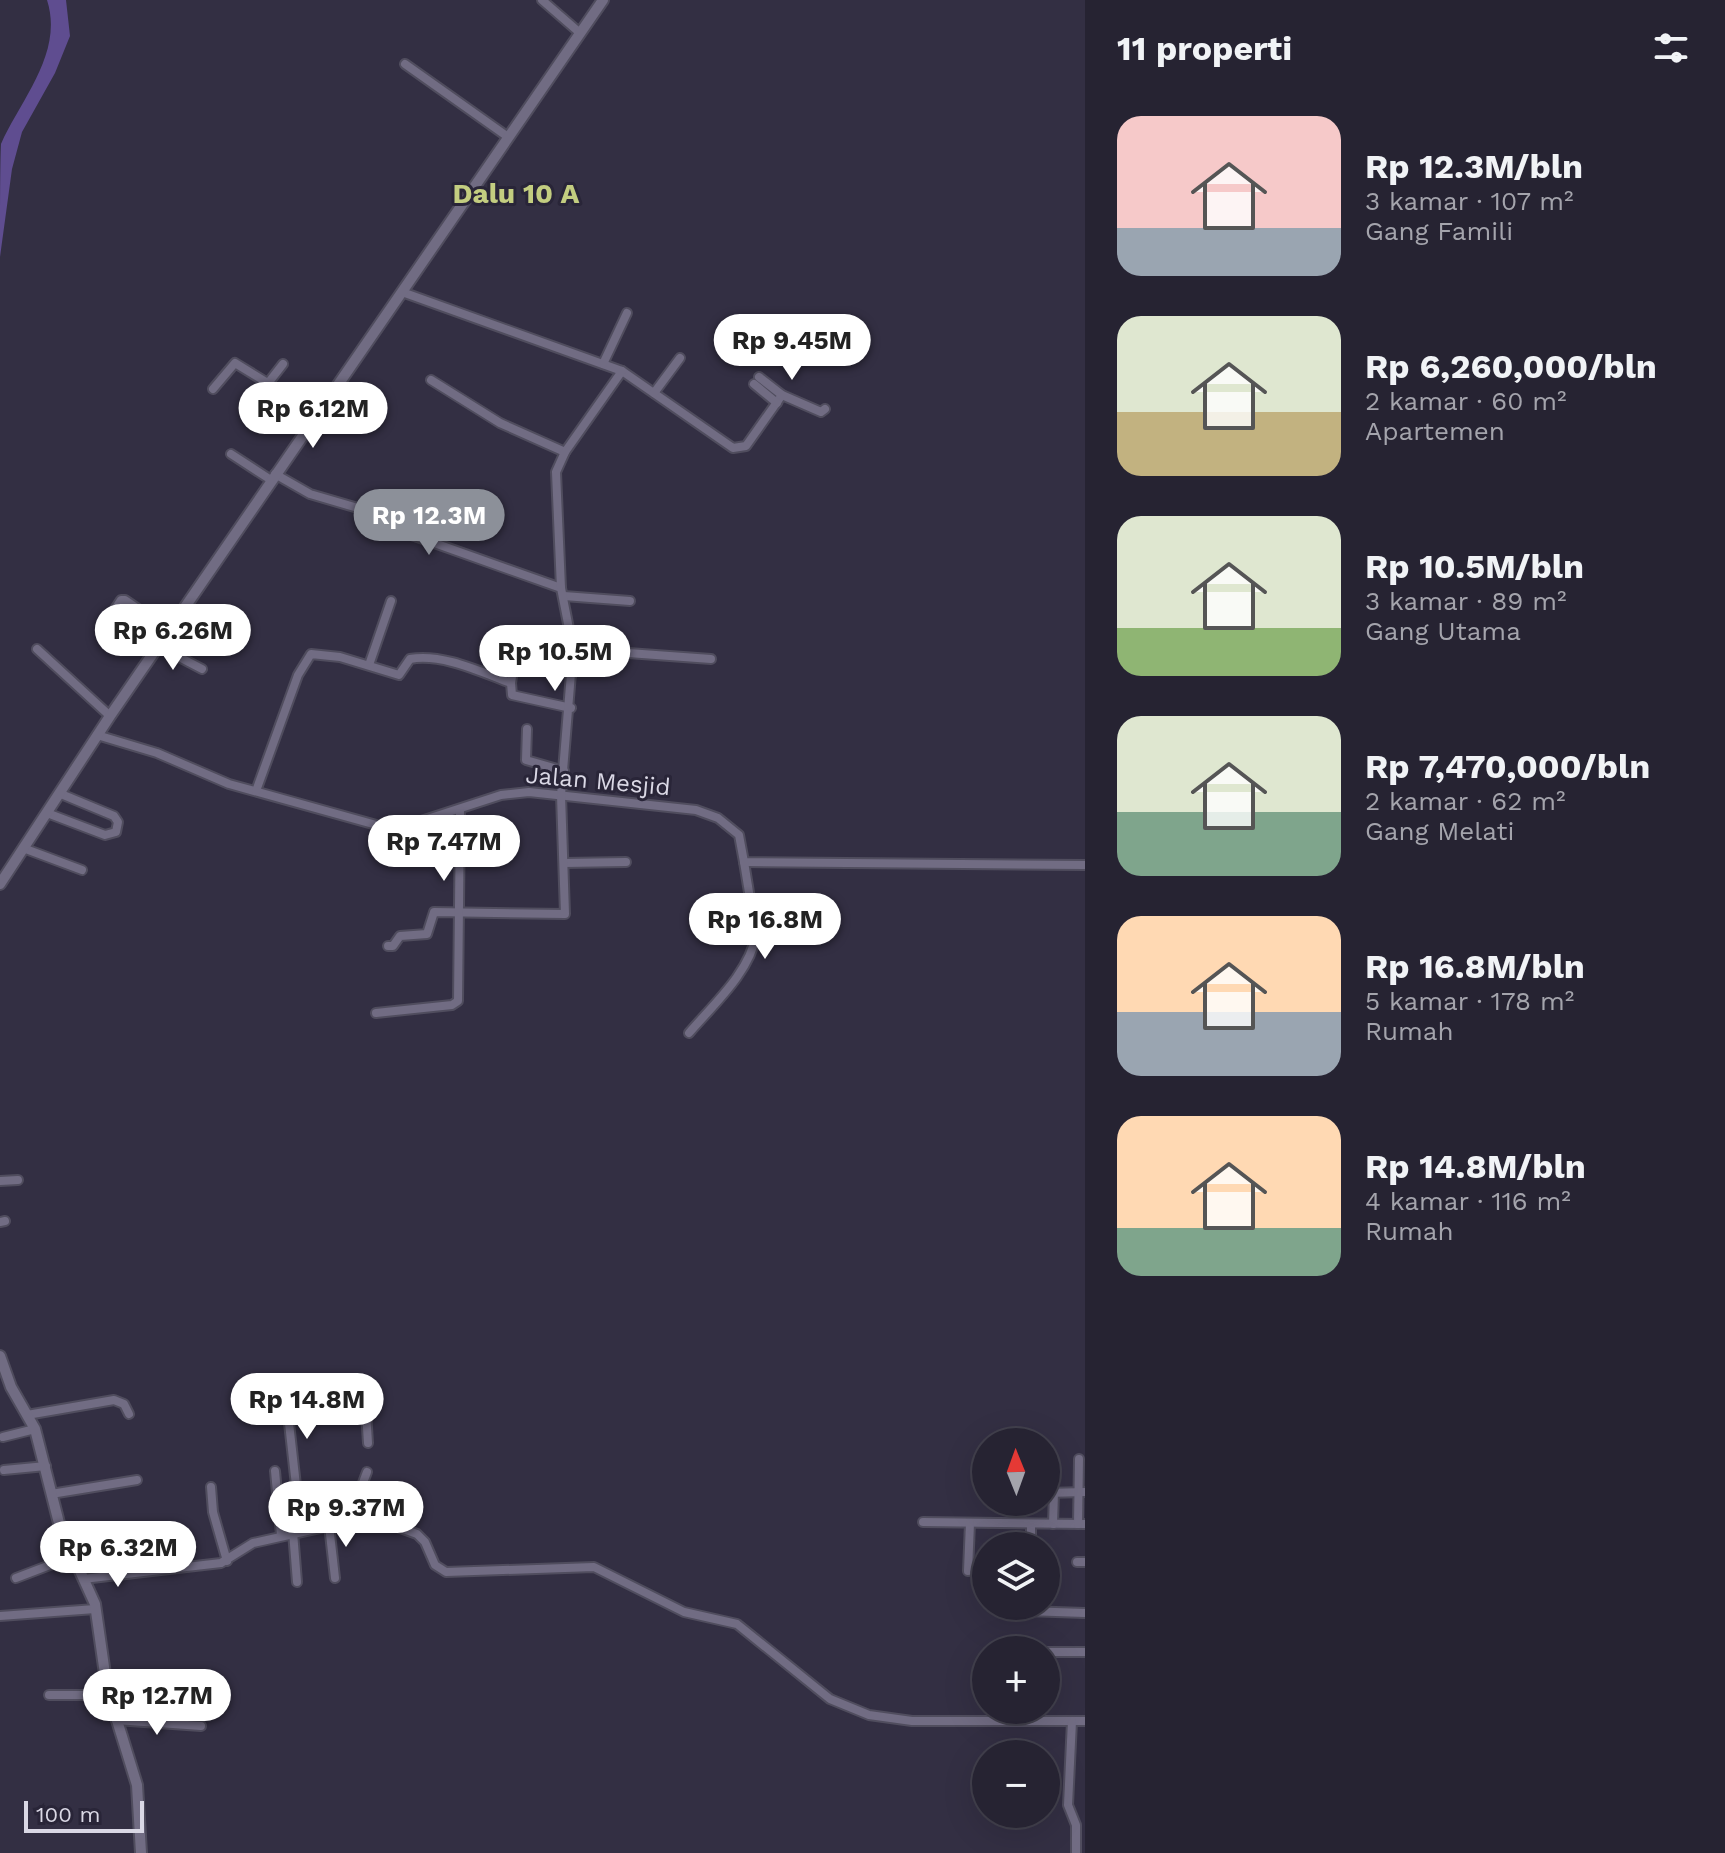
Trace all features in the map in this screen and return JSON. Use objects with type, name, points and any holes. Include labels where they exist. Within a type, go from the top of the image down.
[{"type":"street","points":[[542,0],[580,33]]},
{"type":"street","points":[[0,884],[97,735],[603,0]]},
{"type":"street","points":[[405,64],[508,137]]},
{"type":"street","points":[[402,292],[622,371],[737,449],[746,446],[780,399]]},
{"type":"street","points":[[603,364],[627,313]]},
{"type":"street","points":[[654,393],[680,358]]},
{"type":"street","points":[[213,389],[233,363],[318,414]]},
{"type":"street","points":[[269,382],[283,364]]},
{"type":"street","points":[[388,946],[400,936],[427,934],[432,913],[565,914],[561,795],[571,708],[573,649],[562,592],[556,472],[565,452],[622,371]]},
{"type":"street","points":[[431,380],[500,423],[565,452]]},
{"type":"street","points":[[756,380],[780,399],[821,412],[825,409]]},
{"type":"street","points":[[231,454],[310,494],[392,518],[409,534],[562,592],[630,601]]},
{"type":"street","points":[[109,618],[119,602],[125,600],[169,630]]},
{"type":"street","points":[[369,665],[391,601]]},
{"type":"street","points":[[517,643],[512,695],[571,708]]},
{"type":"street","points":[[158,646],[202,669]]},
{"type":"street","points":[[37,649],[110,716]]},
{"type":"street","points":[[573,649],[711,659]]},
{"type":"street","points":[[256,791],[307,656],[327,655],[401,675],[410,659],[422,658],[461,666],[511,683]]},
{"type":"street","points":[[515,662],[573,673]]},
{"type":"street","points":[[527,729],[526,760],[564,771]]},
{"type":"street","name":"Jalan Mesjid","points":[[97,735],[157,753],[207,777],[389,827],[412,824],[512,793],[561,795],[708,814],[739,835],[756,935],[754,945],[722,995],[689,1033]]},
{"type":"street","points":[[47,813],[100,834],[110,836],[116,832],[118,822],[114,816],[61,794]]},
{"type":"street","points":[[376,1013],[455,1004],[459,995],[460,810]]},
{"type":"street","points":[[23,848],[82,870]]},
{"type":"street","points":[[564,863],[626,862]]},
{"type":"street","points":[[744,862],[1085,865]]},
{"type":"street","points":[[0,1181],[18,1180]]},
{"type":"street","points":[[0,1356],[11,1387],[35,1429],[71,1557],[95,1609],[108,1692],[137,1785],[141,1853]]},
{"type":"street","points":[[27,1415],[114,1400],[124,1404],[129,1414]]},
{"type":"street","points":[[297,1582],[297,1531],[289,1423],[295,1406],[305,1402],[366,1412],[368,1443]]},
{"type":"street","points":[[3,1437],[35,1429]]},
{"type":"street","points":[[923,1522],[1082,1524],[1079,1459]]},
{"type":"street","points":[[4,1470],[46,1466]]},
{"type":"street","points":[[275,1471],[281,1535]]},
{"type":"street","points":[[364,1518],[361,1488],[367,1472]]},
{"type":"street","points":[[51,1494],[137,1480]]},
{"type":"street","points":[[211,1487],[213,1512],[227,1561]]},
{"type":"street","points":[[1060,1492],[1082,1492]]},
{"type":"street","points":[[1052,1516],[1053,1524]]},
{"type":"street","points":[[83,1579],[227,1561],[253,1543],[281,1535],[364,1518],[380,1519],[417,1534],[425,1542],[435,1565],[446,1572],[579,1566],[599,1569],[684,1612],[737,1624],[830,1699],[854,1711],[903,1720],[1085,1721]]},
{"type":"street","points":[[968,1571],[970,1523]]},
{"type":"street","points":[[329,1525],[335,1578]]},
{"type":"street","points":[[1031,1525],[1031,1532]]},
{"type":"street","points":[[16,1578],[71,1557],[116,1552]]},
{"type":"street","points":[[0,1616],[95,1609]]},
{"type":"street","points":[[1060,1612],[1085,1613]]},
{"type":"street","points":[[1060,1652],[1085,1652]]},
{"type":"street","points":[[49,1695],[149,1688]]},
{"type":"street","points":[[115,1717],[201,1726]]},
{"type":"street","points":[[1072,1721],[1068,1805],[1076,1825],[1076,1853]]},
{"type":"shaded area","points":[[47,0],[66,0],[70,36],[55,73],[22,132],[12,169],[0,257],[1,144],[45,57],[51,20]]},
{"type":"district","name":"Dalu 10 A","points":[[516,193]]}]
